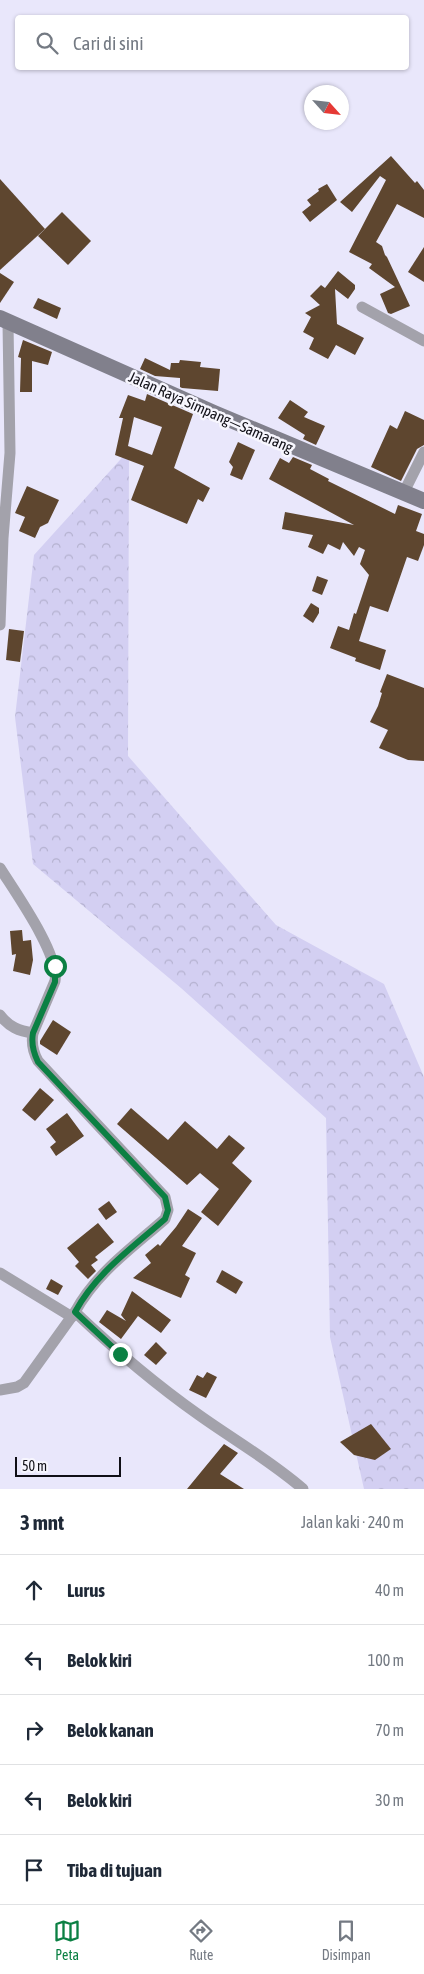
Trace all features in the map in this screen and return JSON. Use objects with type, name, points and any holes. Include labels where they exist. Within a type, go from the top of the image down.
[{"type":"main road","name":"Jalan Raya Simpang—Samarang","points":[[4,320],[308,454],[424,501]]},
{"type":"street","points":[[362,307],[424,341]]},
{"type":"street","points":[[0,626],[3,538],[10,453],[4,320]]},
{"type":"street","points":[[404,492],[424,452]]},
{"type":"street","points":[[0,868],[38,932],[55,966],[55,982],[33,1033],[32,1047],[38,1062],[165,1197],[168,1206],[165,1219],[102,1274],[81,1300],[73,1315],[24,1383],[17,1387],[0,1390]]},
{"type":"street","points":[[0,1015],[17,1030],[33,1033]]},
{"type":"street","points":[[0,1273],[73,1315],[127,1360],[200,1416],[239,1441],[303,1489]]},
{"type":"green space","points":[[129,450],[128,756],[276,925],[384,984],[424,1077],[424,1489],[364,1489],[330,1337],[326,1118],[181,988],[33,864],[15,717],[34,555]]},
{"type":"building","points":[[391,156],[415,183],[417,181],[424,190],[424,218],[397,204],[376,242],[382,246],[410,306],[391,314],[388,313],[380,294],[395,287],[369,268],[372,264],[349,252],[386,180],[380,176],[352,212],[340,202]]},
{"type":"building","points":[[0,179],[45,229],[0,270]]},
{"type":"building","points":[[327,184],[337,200],[310,222],[302,212],[311,205],[307,200],[319,191],[318,189]]},
{"type":"building","points":[[62,212],[91,241],[68,265],[38,236]]},
{"type":"building","points":[[424,247],[424,282],[408,272]]},
{"type":"building","points":[[338,271],[355,285],[355,289],[348,299],[335,289],[337,324],[364,338],[355,355],[336,345],[328,359],[309,349],[314,338],[303,332],[311,317],[305,313],[320,305],[310,296],[321,285],[325,288]]},
{"type":"building","points":[[0,273],[14,282],[0,303]]},
{"type":"building","points":[[38,298],[61,308],[57,319],[33,308]]},
{"type":"building","points":[[23,340],[52,352],[48,365],[32,361],[32,392],[20,392],[21,358],[18,357]]},
{"type":"building","points":[[145,358],[170,370],[171,363],[179,363],[180,360],[201,362],[200,367],[220,369],[218,391],[182,388],[180,387],[180,378],[155,376],[140,369]]},
{"type":"building","points":[[147,394],[193,414],[174,468],[210,488],[203,502],[198,499],[187,524],[131,500],[144,466],[115,455],[123,418],[119,418],[128,395],[145,401]],"holes":[[[134,417],[162,427],[152,455],[128,446]]]},
{"type":"building","points":[[290,400],[308,412],[304,417],[325,426],[316,445],[303,439],[305,435],[278,418]]},
{"type":"building","points":[[405,411],[424,420],[424,445],[417,449],[401,481],[371,467],[390,425],[397,429]]},
{"type":"building","points":[[238,442],[255,450],[242,480],[230,475],[233,467],[229,462]]},
{"type":"building","points":[[293,457],[312,465],[310,469],[329,479],[328,481],[395,514],[398,505],[422,514],[416,531],[424,534],[424,545],[418,561],[407,557],[388,612],[370,606],[359,641],[386,650],[380,670],[355,661],[356,658],[330,648],[338,626],[349,630],[354,613],[356,614],[369,575],[360,564],[365,550],[359,547],[354,556],[343,542],[340,550],[328,544],[323,554],[308,547],[313,535],[282,529],[285,512],[354,525],[269,479],[280,458],[289,463]]},
{"type":"building","points":[[27,486],[59,500],[48,523],[40,527],[35,538],[19,531],[25,517],[15,513]]},
{"type":"building","points":[[317,576],[328,580],[322,595],[312,591]]},
{"type":"building","points":[[311,603],[319,608],[319,613],[313,623],[303,616]]},
{"type":"building","points":[[9,629],[24,631],[20,662],[6,660]]},
{"type":"building","points":[[387,674],[424,688],[424,761],[408,760],[379,748],[388,730],[370,722],[378,706],[382,693],[380,692]]},
{"type":"building","points":[[22,930],[23,941],[31,940],[33,960],[30,975],[13,971],[16,954],[12,955],[10,931]]},
{"type":"building","points":[[53,1020],[71,1032],[57,1055],[40,1044]]},
{"type":"building","points":[[40,1088],[54,1100],[35,1121],[22,1110]]},
{"type":"building","points":[[131,1108],[168,1140],[185,1121],[217,1149],[229,1135],[245,1148],[232,1163],[252,1181],[218,1226],[201,1212],[219,1189],[200,1173],[187,1185],[117,1124]]},
{"type":"building","points":[[67,1113],[84,1136],[56,1156],[50,1147],[56,1142],[46,1129]]},
{"type":"building","points":[[109,1201],[117,1212],[106,1220],[98,1209]]},
{"type":"building","points":[[188,1209],[202,1218],[182,1246],[196,1253],[185,1275],[190,1278],[181,1298],[133,1278],[151,1263],[145,1255],[158,1244],[160,1246]]},
{"type":"building","points":[[98,1223],[114,1242],[95,1257],[98,1260],[91,1265],[96,1271],[88,1279],[75,1266],[79,1262],[67,1248]]},
{"type":"building","points":[[222,1270],[243,1282],[236,1294],[216,1282]]},
{"type":"building","points":[[51,1279],[63,1286],[58,1295],[46,1289]]},
{"type":"building","points":[[132,1291],[171,1320],[161,1333],[138,1316],[121,1339],[99,1322],[107,1310],[126,1321],[121,1315]]},
{"type":"building","points":[[156,1342],[167,1353],[156,1365],[144,1355]]},
{"type":"building","points":[[207,1372],[217,1377],[206,1398],[189,1390],[197,1375],[203,1378]]},
{"type":"building","points":[[371,1424],[391,1449],[375,1460],[354,1455],[340,1442]]},
{"type":"building","points":[[224,1444],[238,1453],[220,1474],[244,1489],[187,1489]]},
{"type":"route","points":[[55,966],[55,982],[33,1033],[32,1042],[38,1062],[165,1197],[168,1206],[165,1219],[102,1274],[81,1300],[75,1312],[120,1354]]}]
